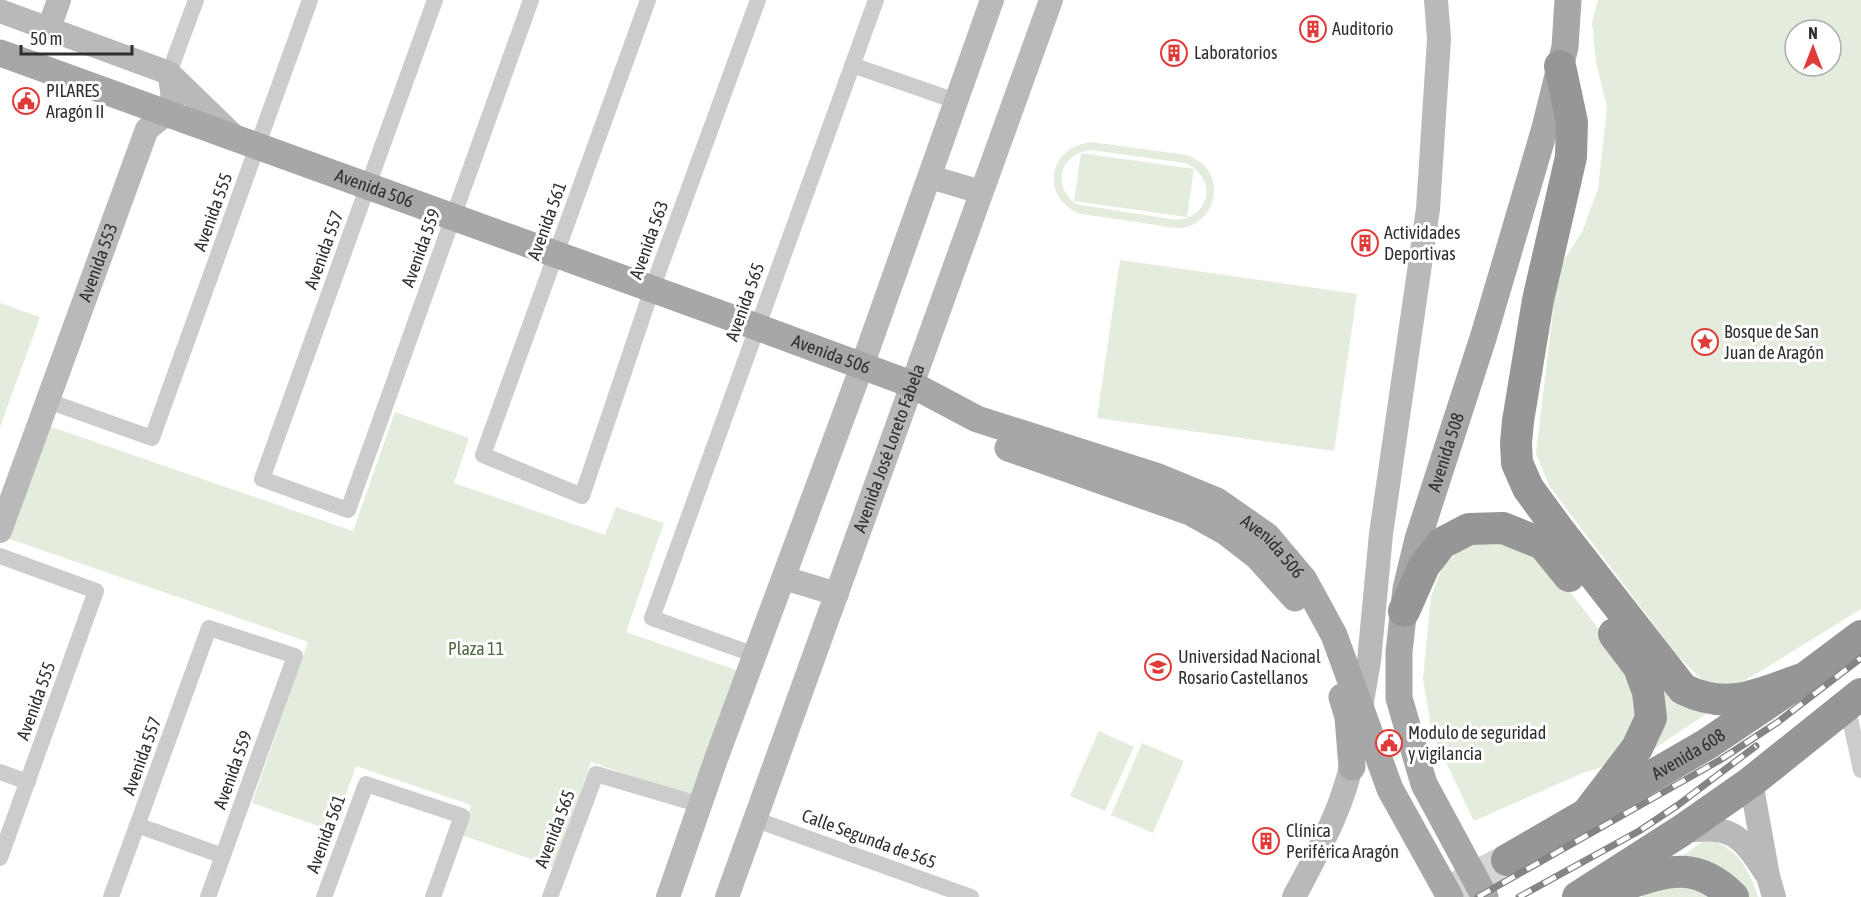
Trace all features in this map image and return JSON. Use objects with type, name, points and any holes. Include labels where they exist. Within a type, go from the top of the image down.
[{"type":"highway","points":[[1560,66],[1572,122],[1571,157],[1538,300],[1518,421],[1517,463],[1528,488],[1558,530],[1683,689],[1700,697],[1714,700],[1738,700],[1805,678]]},
{"type":"highway","points":[[1404,611],[1424,566],[1442,543],[1469,529],[1503,528],[1543,544],[1639,667],[1648,692],[1651,718],[1637,748],[1586,815]]},
{"type":"highway","name":"Avenida 608","points":[[1507,860],[1707,744],[1805,678],[1861,636]]},
{"type":"highway","points":[[1579,897],[1681,831],[1751,782],[1854,699]]},
{"type":"highway","points":[[1579,897],[1673,872],[1688,872],[1706,876],[1720,884],[1733,897]]},
{"type":"main road","points":[[49,28],[59,0]]},
{"type":"main road","points":[[668,897],[716,759],[862,366],[992,0]]},
{"type":"main road","name":"Avenida José Loreto Fabela","points":[[727,897],[1051,0]]},
{"type":"main road","points":[[1294,897],[1331,827],[1352,766],[1369,661],[1381,534],[1428,209],[1439,39],[1436,0]]},
{"type":"main road","name":"Avenida 508","points":[[1485,897],[1424,784],[1399,698],[1399,652],[1406,589],[1418,539],[1485,335],[1545,128],[1565,47],[1568,0]]},
{"type":"main road","points":[[0,11],[169,73],[248,144]]},
{"type":"main road","name":"Avenida 506","points":[[0,53],[911,384],[977,419],[1156,476],[1217,501],[1267,536],[1304,580],[1334,635],[1390,789],[1450,897]]},
{"type":"main road","points":[[168,113],[174,99],[169,73]]},
{"type":"main road","name":"Avenida 553","points":[[0,531],[147,129],[168,113]]},
{"type":"main road","points":[[930,177],[981,192]]},
{"type":"main road","points":[[911,384],[951,424],[970,434],[1190,512],[1226,532],[1257,556],[1290,590],[1317,628],[1348,717],[1352,766]]},
{"type":"main road","points":[[784,578],[837,594]]},
{"type":"main road","points":[[1751,782],[1771,887]]},
{"type":"main road","points":[[1681,831],[1708,828],[1723,830],[1734,835],[1754,853],[1771,887]]},
{"type":"street","points":[[169,73],[195,0]]},
{"type":"street","name":"Avenida 555","points":[[48,401],[152,438],[248,144],[310,0]]},
{"type":"street","name":"Avenida 557","points":[[348,510],[262,479],[435,0]]},
{"type":"street","name":"Avenida 559","points":[[348,510],[531,0]]},
{"type":"street","name":"Avenida 561","points":[[582,496],[483,455],[648,0]]},
{"type":"street","name":"Avenida 563","points":[[582,496],[652,289],[758,0]]},
{"type":"street","name":"Avenida 565","points":[[755,655],[652,618],[876,0]]},
{"type":"street","points":[[852,65],[956,100]]},
{"type":"street","name":"Avenida 555","points":[[0,556],[96,591],[0,858]]},
{"type":"street","name":"Avenida 557","points":[[111,897],[209,628],[295,656]]},
{"type":"street","name":"Avenida 559","points":[[208,897],[295,656]]},
{"type":"street","points":[[1854,699],[1861,770]]},
{"type":"street","points":[[0,772],[28,782]]},
{"type":"street","name":"Avenida 565","points":[[550,897],[596,774],[701,805]]},
{"type":"street","name":"Avenida 561","points":[[324,897],[366,784],[462,816],[433,897]]},
{"type":"street","name":"Calle Segunda de 565","points":[[754,819],[971,897]]},
{"type":"street","points":[[137,825],[223,856]]},
{"type":"green space","name":"Bosque de San Juan de Aragón","points":[[1598,0],[1861,0],[1861,609],[1761,671],[1741,682],[1726,686],[1703,681],[1677,655],[1550,487],[1536,454],[1558,269],[1582,232],[1598,189],[1607,108],[1596,62],[1592,23]]},
{"type":"green space","points":[[1091,142],[1192,157],[1206,168],[1212,177],[1214,195],[1210,207],[1198,222],[1182,228],[1081,214],[1068,207],[1059,197],[1054,174],[1065,153],[1076,146]],"holes":[[[1091,150],[1185,163],[1202,177],[1206,186],[1206,195],[1198,211],[1189,217],[1177,220],[1076,204],[1063,188],[1062,171],[1072,157],[1080,152]]]},
{"type":"green space","points":[[1081,153],[1194,169],[1187,217],[1074,201]]},
{"type":"green space","points":[[1120,260],[1357,294],[1334,451],[1097,418]]},
{"type":"green space","points":[[0,303],[40,317],[0,427]]},
{"type":"green space","name":"Plaza 11","points":[[395,412],[469,438],[454,483],[605,535],[616,507],[664,523],[626,632],[739,671],[695,798],[591,762],[554,867],[461,835],[471,805],[356,766],[333,831],[252,803],[308,642],[4,537],[43,424],[353,531]]},
{"type":"green space","points":[[1498,540],[1533,550],[1558,576],[1634,675],[1641,710],[1626,745],[1605,766],[1583,773],[1474,821],[1432,733],[1423,679],[1431,596],[1443,566],[1467,544]]},
{"type":"green space","points":[[1671,688],[1715,708],[1648,753],[1659,691]]},
{"type":"green space","points":[[1099,731],[1134,747],[1105,811],[1070,796]]},
{"type":"green space","points":[[1142,743],[1184,761],[1153,833],[1111,815]]},
{"type":"green space","points":[[1707,838],[1727,848],[1740,860],[1750,876],[1758,897],[1745,897],[1680,858]]},
{"type":"green space","points":[[1676,883],[1718,897],[1641,897],[1664,885]]},
{"type":"tunnel","points":[[1439,897],[1507,860]]},
{"type":"railway","points":[[1478,897],[1720,760],[1778,722],[1861,658]]},
{"type":"railway","points":[[1519,897],[1639,831],[1678,805],[1756,746]]},
{"type":"place","name":"Auditorio","points":[[1313,29]]},
{"type":"place","name":"Laboratorios","points":[[1174,53]]},
{"type":"place","name":"PILARES Aragón II","points":[[26,101]]},
{"type":"place","name":"Actividades Deportivas","points":[[1365,243]]},
{"type":"place","name":"Bosque de San Juan de Aragón","points":[[1705,342]]},
{"type":"place","name":"Universidad Nacional Rosario Castellanos","points":[[1158,667]]},
{"type":"place","name":"Modulo de seguridad y vigilancia","points":[[1389,743]]},
{"type":"place","name":"Clínica Periférica Aragón","points":[[1266,841]]}]
